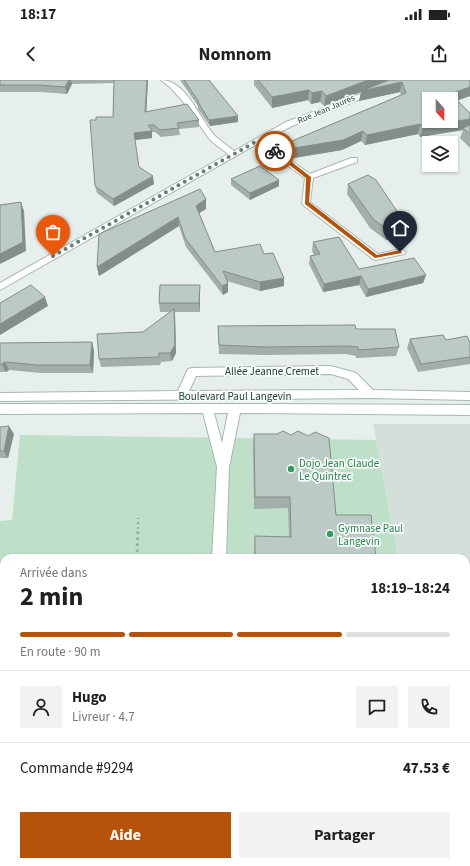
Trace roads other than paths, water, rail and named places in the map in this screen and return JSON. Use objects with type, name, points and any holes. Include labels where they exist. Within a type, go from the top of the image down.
[{"type":"street","points":[[165,80],[174,86],[188,102],[213,138],[233,154]]},
{"type":"street","name":"Rue Jean Jaurès","points":[[0,288],[233,154],[290,124],[359,96],[405,80]]},
{"type":"street","points":[[257,141],[274,151],[309,177]]},
{"type":"street","points":[[309,177],[354,160]]},
{"type":"street","points":[[309,177],[306,203],[376,256],[400,252]]},
{"type":"street","name":"Allée Jeanne Cremet","points":[[181,396],[192,372],[221,371],[331,370],[352,376],[370,394]]},
{"type":"street","name":"Boulevard Paul Langevin","points":[[0,397],[370,394],[470,396]]},
{"type":"street","points":[[207,408],[223,467]]},
{"type":"street","points":[[219,554],[223,467],[235,408]]},
{"type":"street","name":"Boulevard Paul Langevin","points":[[0,409],[235,408],[470,410]]},
{"type":"place","name":"Dojo Jean Claude Le Quintrec","points":[[291,469]]},
{"type":"place","name":"Gymnase Paul Langevin","points":[[330,534]]}]
